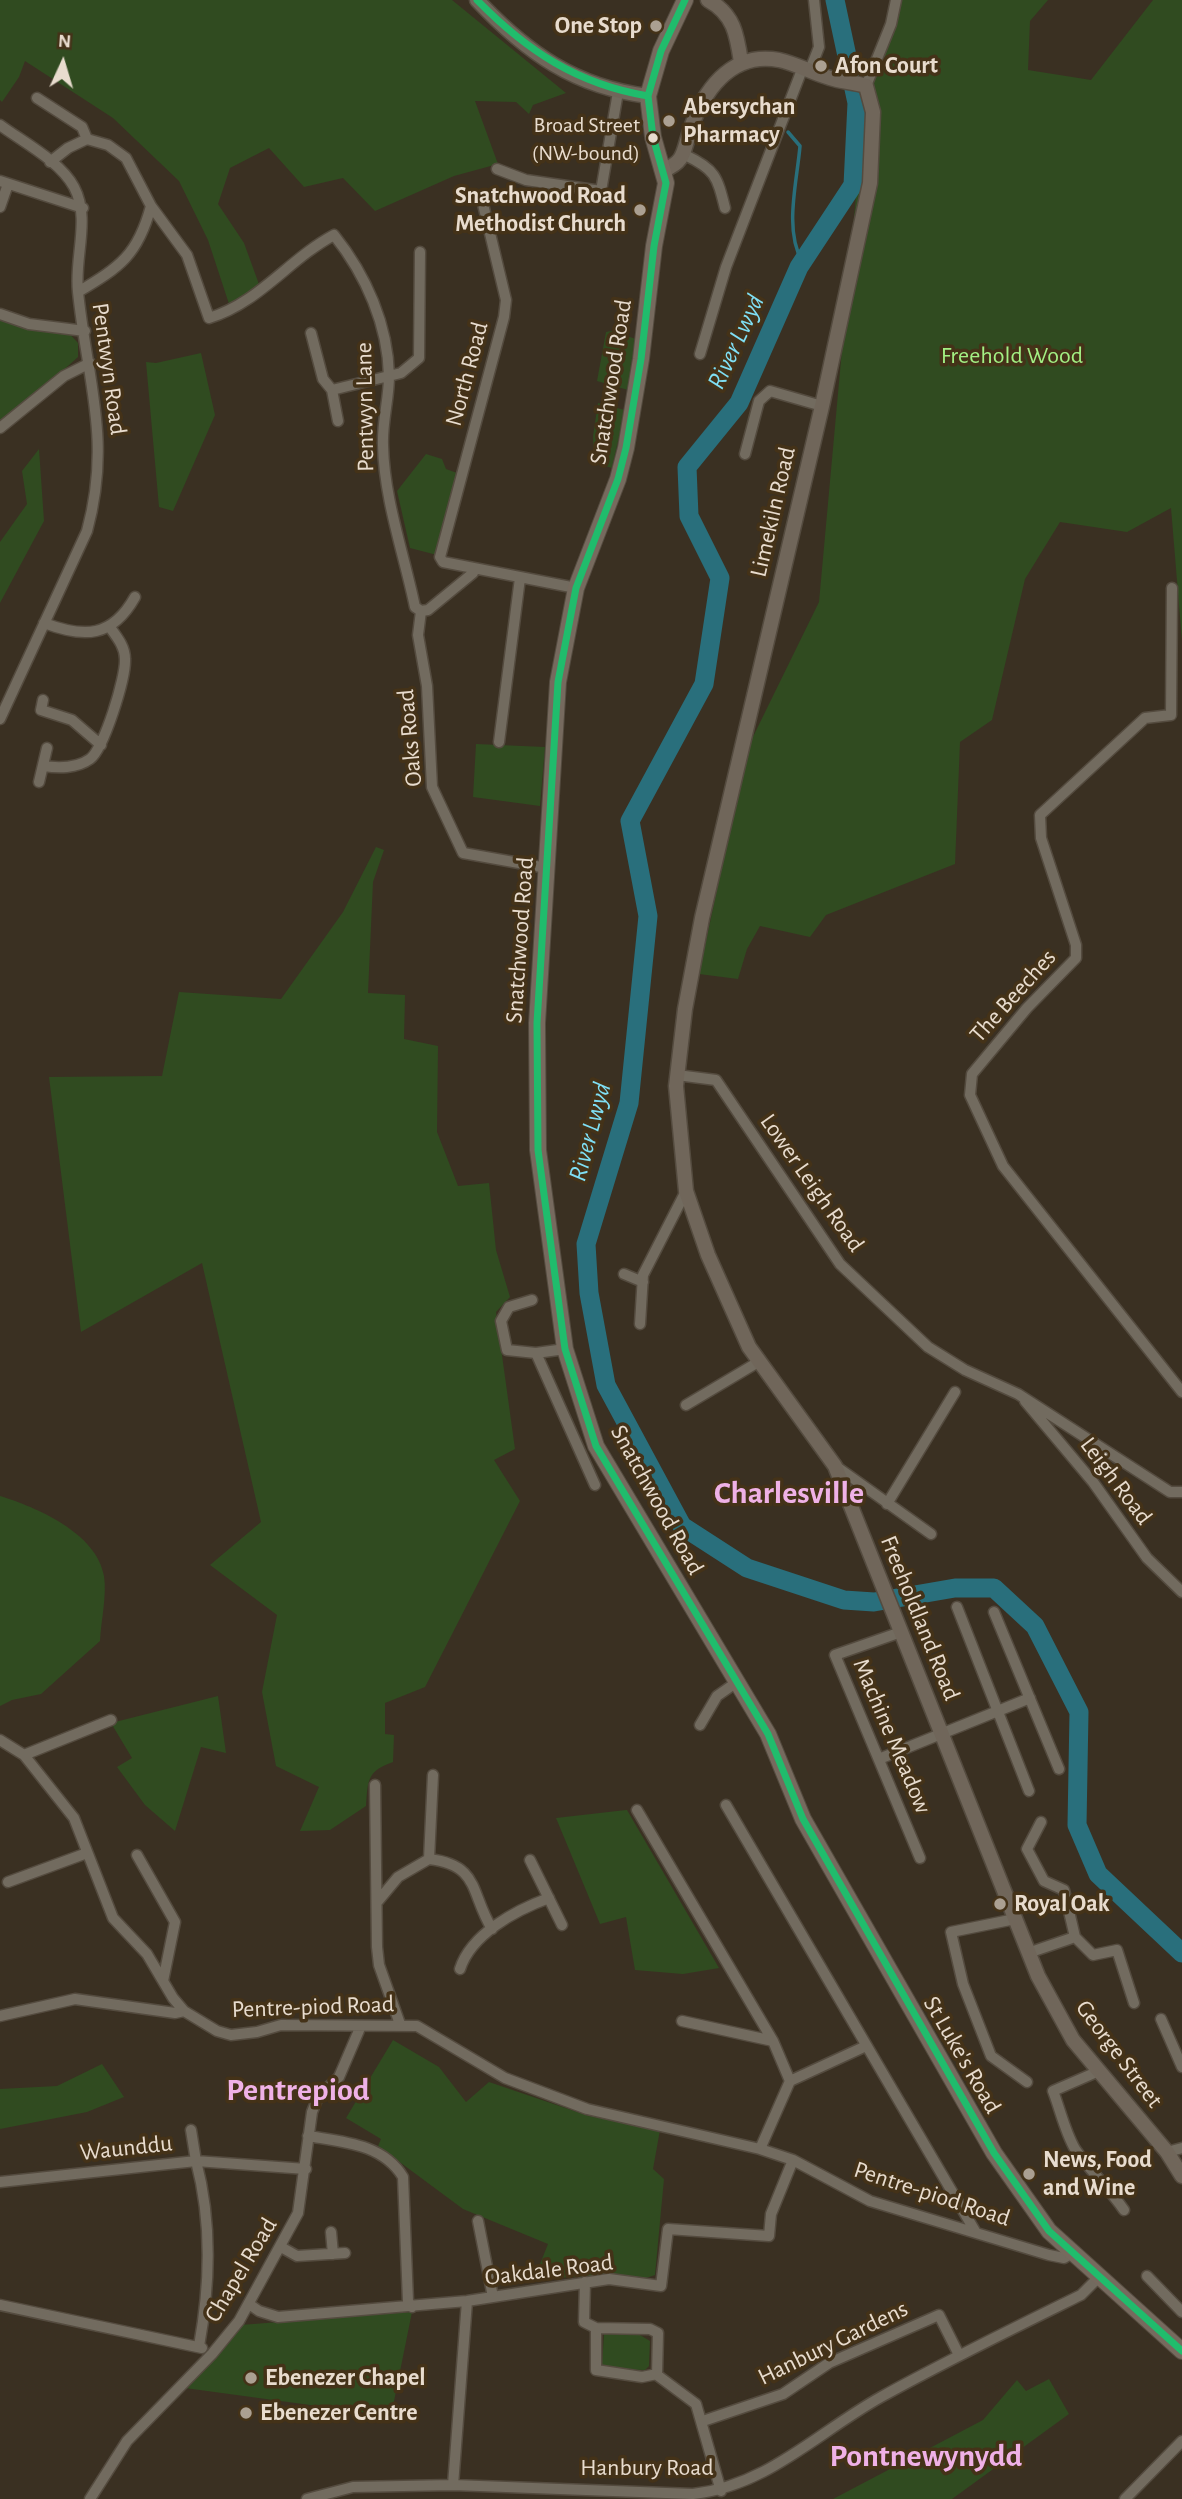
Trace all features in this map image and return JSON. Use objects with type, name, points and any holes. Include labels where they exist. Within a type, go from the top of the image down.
[{"type":"main road","points":[[477,0],[496,20],[540,56],[591,85],[648,96],[661,51],[685,0]]},
{"type":"main road","points":[[708,0],[730,16],[737,33],[741,62]]},
{"type":"main road","points":[[664,170],[676,165],[685,155],[688,136],[704,99],[718,80],[741,62],[769,59],[807,68],[830,78],[860,84]]},
{"type":"main road","name":"Limekiln Road","points":[[677,1074],[702,918],[822,406],[870,183],[873,112],[860,84]]},
{"type":"main road","name":"Snatchwood Road","points":[[648,96],[653,137],[664,170],[664,202],[654,246],[641,359],[618,479],[576,588],[558,682],[537,1023],[538,1150],[565,1349],[596,1446],[768,1734]]},
{"type":"main road","name":"Freeholdland Road","points":[[677,1074],[686,1191],[708,1255],[749,1347],[835,1466],[1028,1953]]},
{"type":"main road","name":"St Luke's Road","points":[[768,1734],[803,1819],[920,2028],[994,2152],[1049,2231],[1182,2351]]},
{"type":"main road","name":"George Street","points":[[1028,1953],[1073,2040],[1167,2152],[1182,2176]]},
{"type":"street","points":[[700,354],[726,267],[807,68],[819,47],[814,0]]},
{"type":"street","points":[[860,84],[891,24],[896,0]]},
{"type":"street","points":[[497,169],[526,180],[601,191],[618,92]]},
{"type":"street","points":[[37,99],[82,128],[87,139]]},
{"type":"street","points":[[0,125],[50,162],[73,185],[83,208]]},
{"type":"street","points":[[50,162],[68,148],[87,139],[108,145],[126,158],[151,206],[139,243],[105,276],[78,292]]},
{"type":"street","points":[[685,155],[703,163],[718,177],[725,208]]},
{"type":"street","points":[[0,207],[4,183],[83,208]]},
{"type":"street","name":"North Road","points":[[473,568],[443,562],[440,557],[504,317],[506,300],[482,200]]},
{"type":"street","name":"Pentwyn Lane","points":[[151,206],[187,255],[209,318],[233,309],[253,296],[310,248],[334,235],[370,293],[386,335],[389,377],[383,445],[389,494],[415,607],[421,611]]},
{"type":"street","name":"Pentwyn Road","points":[[0,719],[87,531],[96,500],[99,436],[78,292],[83,208]]},
{"type":"street","points":[[332,390],[401,373],[419,358],[420,252]]},
{"type":"street","points":[[0,314],[29,324],[85,331]]},
{"type":"street","points":[[311,332],[323,379],[332,390],[338,421]]},
{"type":"street","points":[[0,428],[64,376],[90,363]]},
{"type":"street","points":[[745,454],[759,401],[770,391],[822,406]]},
{"type":"street","points":[[421,611],[428,610],[446,596],[473,573],[473,568],[576,588]]},
{"type":"street","points":[[499,743],[520,578]]},
{"type":"street","name":"The Beeches","points":[[1172,588],[1171,715],[1145,718],[1041,815],[1041,838],[1076,945],[1076,958],[1027,1008],[972,1074],[970,1095],[1003,1166],[1182,1392]]},
{"type":"street","points":[[44,623],[83,634],[109,626],[128,611],[135,597]]},
{"type":"street","name":"Oaks Road","points":[[421,611],[418,635],[427,686],[432,787],[463,853],[547,868]]},
{"type":"street","points":[[43,766],[61,768],[80,764],[90,759],[101,745],[126,660],[122,646],[109,626]]},
{"type":"street","points":[[43,700],[41,710],[72,720],[101,745]]},
{"type":"street","points":[[39,782],[47,748]]},
{"type":"street","name":"Lower Leigh Road","points":[[677,1074],[716,1080],[840,1264],[928,1348],[965,1370],[1018,1394]]},
{"type":"street","points":[[640,1324],[643,1275],[686,1191]]},
{"type":"street","points":[[625,1274],[643,1282]]},
{"type":"street","points":[[532,1300],[509,1307],[501,1321],[507,1350],[536,1353],[565,1349]]},
{"type":"street","points":[[536,1353],[595,1485]]},
{"type":"street","points":[[686,1405],[760,1361]]},
{"type":"street","points":[[887,1504],[955,1391]]},
{"type":"street","points":[[1018,1394],[1171,1492],[1182,1492]]},
{"type":"street","name":"Leigh Road","points":[[1018,1394],[1093,1482],[1147,1558],[1182,1592]]},
{"type":"street","points":[[835,1466],[931,1534]]},
{"type":"street","points":[[957,1607],[1029,1791]]},
{"type":"street","points":[[994,1612],[1059,1769]]},
{"type":"street","name":"Machine Meadow","points":[[901,1632],[835,1655],[920,1858]]},
{"type":"street","points":[[700,1725],[717,1696],[737,1682]]},
{"type":"street","points":[[879,1759],[1030,1698]]},
{"type":"street","points":[[24,1755],[111,1720]]},
{"type":"street","name":"Pentre-piod Road","points":[[0,1740],[24,1755],[74,1818],[113,1918],[147,1954],[163,1981],[188,2013],[217,2031],[231,2035],[281,2025],[360,2028],[400,2024],[417,2026],[505,2078],[587,2109],[760,2149],[793,2160],[870,2201],[1049,2255],[1064,2258],[1072,2253]]},
{"type":"street","points":[[429,1858],[433,1775]]},
{"type":"street","points":[[375,1785],[379,1965],[400,2024]]},
{"type":"street","points":[[726,1805],[975,2231]]},
{"type":"street","points":[[637,1810],[773,2041],[790,2081]]},
{"type":"street","points":[[1041,1822],[1027,1849],[1044,1881],[1064,1889],[1075,1937],[1093,1955],[1117,1950],[1134,2003]]},
{"type":"street","points":[[8,1882],[87,1853]]},
{"type":"street","points":[[137,1855],[175,1922],[163,1981]]},
{"type":"street","points":[[378,1901],[398,1877],[429,1858],[458,1866],[469,1875],[492,1929]]},
{"type":"street","points":[[530,1860],[562,1925]]},
{"type":"street","points":[[460,1969],[466,1953],[492,1929],[532,1904],[549,1898]]},
{"type":"street","points":[[1015,1919],[951,1932],[963,1984],[991,2056],[1027,2082]]},
{"type":"street","points":[[1028,1953],[1075,1937]]},
{"type":"street","points":[[0,2016],[75,1999],[188,2013]]},
{"type":"street","points":[[1161,2019],[1182,2067]]},
{"type":"street","points":[[682,2021],[773,2041]]},
{"type":"street","name":"Chapel Road","points":[[90,2499],[127,2441],[212,2354],[249,2304],[298,2213],[312,2112],[318,2097],[339,2077],[360,2028]]},
{"type":"street","points":[[760,2149],[790,2081],[866,2046]]},
{"type":"street","points":[[1099,2071],[1053,2091],[1074,2147],[1107,2185],[1124,2210]]},
{"type":"street","points":[[191,2130],[196,2161],[306,2169]]},
{"type":"street","points":[[308,2136],[372,2149],[393,2162],[403,2177],[408,2301],[412,2307]]},
{"type":"street","points":[[1167,2152],[1182,2148]]},
{"type":"street","name":"Oakdale Road","points":[[249,2304],[259,2311],[278,2316],[467,2301],[609,2279],[661,2286],[668,2229],[769,2236],[771,2214],[793,2160]]},
{"type":"street","name":"Waunddu","points":[[0,2182],[196,2161],[205,2196],[208,2261],[199,2346]]},
{"type":"street","points":[[478,2221],[493,2297]]},
{"type":"street","points":[[281,2247],[297,2256],[339,2253],[331,2232]]},
{"type":"street","points":[[1147,2276],[1182,2312]]},
{"type":"street","name":"Hanbury Road","points":[[307,2499],[353,2487],[453,2485],[693,2494],[721,2491],[748,2482],[878,2399],[959,2355],[1081,2295],[1098,2278]]},
{"type":"street","points":[[585,2282],[584,2322],[596,2328],[650,2329],[658,2333],[657,2374]]},
{"type":"street","points":[[453,2485],[467,2301]]},
{"type":"street","points":[[0,2305],[199,2346],[212,2354]]},
{"type":"street","name":"Hanbury Gardens","points":[[704,2421],[783,2394],[829,2363],[939,2315],[959,2355]]},
{"type":"street","points":[[596,2328],[596,2370],[642,2377],[657,2374],[696,2404],[704,2421],[721,2491]]},
{"type":"street","points":[[1125,2499],[1182,2441]]},
{"type":"green space","points":[[0,0],[452,0],[566,93],[533,105],[529,114],[516,102],[475,101],[498,164],[454,176],[375,211],[343,178],[304,187],[269,148],[230,168],[218,204],[244,243],[260,287],[230,307],[208,240],[179,181],[113,118],[25,61],[19,77],[2,102],[0,100]]},
{"type":"green space","name":"Freehold Wood","points":[[895,0],[1048,0],[1030,21],[1028,70],[1091,80],[1153,0],[1182,0],[1182,641],[1171,508],[1127,532],[1060,522],[1025,579],[992,720],[960,742],[955,864],[826,915],[810,937],[760,926],[747,949],[738,979],[699,974],[747,749],[819,602],[866,86]]},
{"type":"green space","points":[[0,320],[29,329],[69,333],[78,343],[78,357],[0,427]]},
{"type":"green space","points":[[611,331],[636,339],[628,390],[597,381],[606,332]]},
{"type":"green space","points":[[201,353],[215,415],[173,511],[159,507],[146,362],[156,363]]},
{"type":"green space","points":[[598,403],[625,410],[612,468],[594,463],[593,436]]},
{"type":"green space","points":[[39,449],[44,521],[0,603],[0,542],[27,504],[22,471]]},
{"type":"green space","points":[[426,454],[442,459],[446,469],[457,473],[437,555],[410,548],[397,491]]},
{"type":"green space","points":[[476,744],[545,747],[540,806],[473,797]]},
{"type":"green space","points":[[376,847],[384,850],[373,882],[368,993],[405,995],[404,1039],[438,1046],[437,1132],[458,1186],[489,1183],[496,1250],[510,1297],[496,1312],[515,1449],[494,1460],[520,1501],[425,1687],[385,1703],[385,1734],[394,1735],[393,1762],[378,1769],[370,1778],[366,1806],[330,1830],[300,1831],[319,1787],[276,1766],[262,1692],[277,1615],[210,1565],[261,1522],[202,1263],[81,1332],[49,1077],[162,1076],[179,992],[281,999],[343,912]]},
{"type":"green space","points":[[0,1496],[47,1515],[78,1535],[99,1561],[105,1591],[100,1641],[41,1694],[12,1700],[0,1706]]},
{"type":"green space","points":[[218,1696],[226,1753],[201,1747],[175,1831],[145,1805],[117,1767],[132,1758],[111,1723]]},
{"type":"green space","points":[[627,1810],[719,1968],[683,1974],[635,1970],[626,1917],[600,1924],[556,1818]]},
{"type":"green space","points":[[393,2040],[439,2067],[466,2102],[489,2082],[589,2116],[660,2130],[653,2169],[664,2179],[655,2275],[643,2279],[609,2275],[534,2279],[548,2244],[463,2209],[378,2146],[381,2139],[346,2118]]},
{"type":"green space","points":[[102,2064],[124,2097],[87,2112],[0,2129],[0,2089],[57,2086]]},
{"type":"green space","points":[[412,2312],[391,2416],[185,2388],[240,2325]]},
{"type":"green space","points":[[611,2331],[635,2332],[650,2341],[649,2366],[645,2370],[607,2369],[602,2364],[604,2334]]},
{"type":"green space","points":[[1049,2379],[1069,2414],[952,2499],[833,2499],[983,2420],[1017,2380],[1026,2391]]},
{"type":"waterway","name":"River Lwyd","points":[[835,0],[857,103],[853,185],[799,267],[739,403],[687,467],[689,516],[720,578],[704,684],[630,821],[648,916],[629,1103],[586,1244],[589,1293],[606,1385],[682,1526],[747,1568],[844,1600],[874,1602],[955,1588],[994,1588],[1035,1626],[1079,1712],[1077,1825],[1098,1874],[1182,1953]]},
{"type":"waterway","points":[[788,132],[800,146],[793,220],[794,235],[802,261]]},
{"type":"transit line","points":[[477,0],[515,35],[555,63],[598,83],[648,96]]},
{"type":"transit line","points":[[685,0],[661,51],[648,96],[653,137],[666,183],[654,246],[641,359],[626,448],[618,479],[576,588],[558,682],[537,1023],[538,1150],[565,1349],[596,1446],[768,1734],[803,1819],[994,2153],[1049,2231],[1182,2351]]},
{"type":"place","name":"One Stop","points":[[656,26]]},
{"type":"place","name":"Afon Court","points":[[821,66]]},
{"type":"place","name":"Abersychan Pharmacy","points":[[669,121]]},
{"type":"place","name":"Broad Street (NW-bound)","points":[[653,138]]},
{"type":"place","name":"Snatchwood Road Methodist Church","points":[[640,210]]},
{"type":"place","name":"Royal Oak","points":[[1000,1904]]},
{"type":"place","name":"News, Food and Wine","points":[[1029,2174]]},
{"type":"place","name":"Ebenezer Chapel","points":[[251,2378]]},
{"type":"place","name":"Ebenezer Centre","points":[[246,2413]]},
{"type":"district","name":"Charlesville","points":[[789,1493]]},
{"type":"district","name":"Pentrepiod","points":[[298,2090]]},
{"type":"district","name":"Pontnewynydd","points":[[926,2456]]}]
